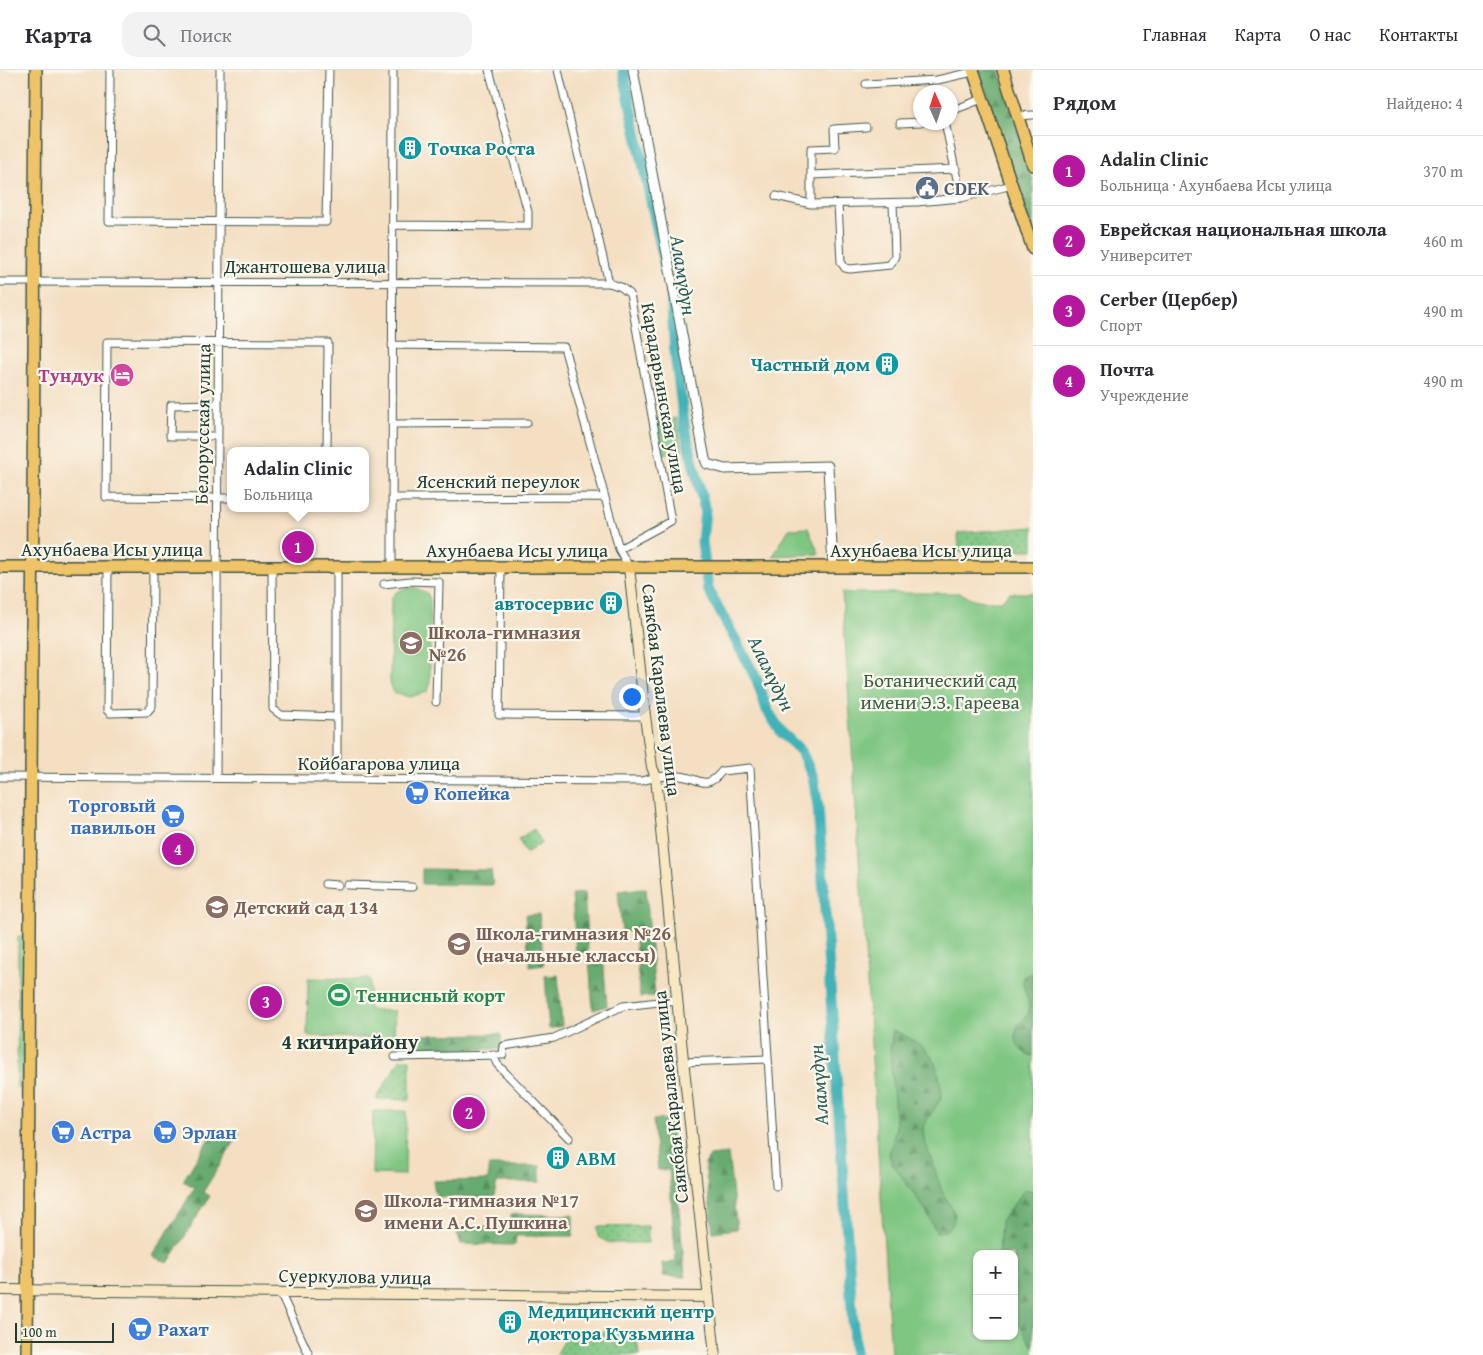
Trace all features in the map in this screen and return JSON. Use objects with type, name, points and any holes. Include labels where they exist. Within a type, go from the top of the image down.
[{"type":"main road","points":[[27,1355],[36,70]]},
{"type":"main road","points":[[1003,70],[1033,165]]},
{"type":"main road","points":[[973,71],[1033,248]]},
{"type":"main road","name":"Ахунбаева Исы улица","points":[[0,567],[1033,567]]},
{"type":"main road","name":"Саякбая Каралаева улица","points":[[629,567],[645,716],[652,767],[656,777],[677,1000],[715,1355]]},
{"type":"main road","name":"Суеркулова улица","points":[[0,1290],[709,1297]]},
{"type":"street","points":[[110,70],[109,221],[218,222],[326,222],[328,70]]},
{"type":"street","name":"Белорусская улица","points":[[216,778],[216,498],[219,343],[217,282],[220,70]]},
{"type":"street","points":[[392,567],[393,70]]},
{"type":"street","points":[[392,225],[528,226],[528,212],[489,70]]},
{"type":"street","points":[[558,70],[609,283]]},
{"type":"street","points":[[633,70],[707,464],[725,469],[828,466],[833,567]]},
{"type":"street","points":[[866,84],[938,80],[973,71]]},
{"type":"street","points":[[958,108],[982,99]]},
{"type":"street","points":[[1018,116],[1033,115]]},
{"type":"street","points":[[900,123],[913,122]]},
{"type":"street","points":[[811,204],[811,149],[835,148],[834,129],[866,127]]},
{"type":"street","points":[[947,130],[961,198]]},
{"type":"street","points":[[811,175],[956,169]]},
{"type":"street","points":[[776,196],[811,204],[893,202],[961,198],[1012,185]]},
{"type":"street","points":[[838,204],[841,262],[845,268],[850,269],[890,265],[893,262],[893,202]]},
{"type":"street","name":"Джантошева улица","points":[[0,282],[609,283]]},
{"type":"street","name":"Карадарьинская улица","points":[[609,283],[630,294],[671,521],[619,549]]},
{"type":"street","points":[[227,498],[106,497],[107,342],[328,343],[327,447]]},
{"type":"street","name":"Ясенский переулок","points":[[392,345],[564,347],[619,549]]},
{"type":"street","points":[[218,404],[171,406],[170,436],[218,436]]},
{"type":"street","points":[[392,424],[527,423]]},
{"type":"street","name":"Ясенский переулок","points":[[392,498],[604,497]]},
{"type":"street","points":[[619,549],[629,567]]},
{"type":"street","points":[[108,567],[107,710],[110,713],[147,712],[152,706],[152,567]]},
{"type":"street","points":[[272,567],[273,709],[281,715],[337,717]]},
{"type":"street","points":[[337,567],[337,779]]},
{"type":"street","points":[[501,567],[499,715],[645,716]]},
{"type":"street","points":[[384,584],[410,581],[438,582],[436,702]]},
{"type":"street","name":"Койбагарова улица","points":[[0,777],[641,781],[656,777],[681,776],[708,783],[712,782],[722,771],[750,768],[768,1059]]},
{"type":"street","points":[[325,884],[338,885]]},
{"type":"street","points":[[348,885],[412,887]]},
{"type":"street","points":[[395,1057],[503,1055],[504,1046],[554,1038],[623,1006],[677,1000]]},
{"type":"street","points":[[493,1056],[497,1064],[569,1138]]},
{"type":"street","points":[[684,1062],[768,1059],[776,1186]]},
{"type":"street","points":[[280,1292],[309,1355]]},
{"type":"green space","points":[[979,70],[999,70],[1033,180],[1033,234]]},
{"type":"green space","points":[[676,418],[682,450],[663,454],[657,422]]},
{"type":"green space","points":[[1033,527],[1033,550],[959,552],[958,533]]},
{"type":"green space","points":[[808,528],[819,554],[773,556],[789,529]]},
{"type":"green space","points":[[413,587],[427,593],[430,599],[430,686],[427,692],[409,697],[393,692],[390,686],[391,599],[396,592]]},
{"type":"green space","name":"Ботанический сад имени Э.З. Гареева","points":[[842,593],[961,593],[985,601],[1001,601],[1010,593],[1033,593],[1033,1355],[891,1355]]},
{"type":"green space","points":[[534,829],[542,843],[526,853],[518,839]]},
{"type":"green space","points":[[422,869],[491,870],[493,885],[422,884]]},
{"type":"green space","points":[[646,888],[655,996],[640,997],[634,931],[622,932],[618,891]]},
{"type":"green space","points":[[584,893],[588,952],[576,953],[572,894]]},
{"type":"green space","points":[[539,914],[544,965],[530,967],[525,915]]},
{"type":"green space","points":[[18,936],[24,936],[23,1088],[17,1088]]},
{"type":"green space","points":[[603,958],[607,1006],[593,1010],[589,959]]},
{"type":"green space","points":[[1033,973],[1032,1056],[1020,1049],[1016,1033],[1017,1028],[1029,1011],[1023,977]]},
{"type":"green space","points":[[558,975],[562,1026],[549,1029],[545,976]]},
{"type":"green space","name":"Теннисный корт","points":[[308,978],[370,979],[369,1010],[395,1011],[394,1039],[307,1036]]},
{"type":"green space","points":[[893,1030],[924,1048],[930,1054],[938,1072],[942,1097],[923,1128],[924,1138],[942,1191],[955,1214],[953,1224],[945,1231],[936,1232],[926,1211],[892,1163],[889,1154],[896,1127],[890,1051]]},
{"type":"green space","points":[[501,1034],[502,1049],[410,1049],[416,1035]]},
{"type":"green space","points":[[400,1059],[410,1059],[410,1100],[376,1099]]},
{"type":"green space","points":[[373,1111],[406,1111],[405,1175],[372,1174]]},
{"type":"green space","points":[[671,1119],[685,1277],[663,1276],[662,1263],[676,1262],[669,1170],[658,1170],[653,1120]]},
{"type":"green space","points":[[213,1132],[240,1133],[203,1192],[210,1196],[168,1263],[153,1256],[195,1187],[183,1181]]},
{"type":"green space","points":[[728,1154],[737,1229],[713,1232],[705,1164],[710,1156]]},
{"type":"green space","points":[[489,1166],[540,1166],[540,1182],[497,1182],[494,1197],[436,1197],[433,1181],[488,1180]]},
{"type":"green space","points":[[1025,1189],[1033,1191],[1033,1347],[1018,1323],[1018,1250],[999,1250],[1001,1221]]},
{"type":"green space","points":[[511,1214],[573,1215],[573,1236],[516,1236],[515,1245],[461,1244],[454,1226],[511,1227]]},
{"type":"green space","points":[[648,1226],[648,1243],[609,1243],[598,1237],[597,1227]]},
{"type":"green space","points":[[570,1331],[636,1333],[639,1355],[556,1355]]},
{"type":"waterway","name":"Аламүдүн","points":[[623,70],[667,276]]},
{"type":"waterway","name":"Аламүдүн","points":[[671,291],[675,354],[685,430],[705,510],[702,542],[708,589],[757,680],[767,710],[782,733],[801,751],[813,777],[818,806],[855,1355]]},
{"type":"place","name":"Точка Роста","points":[[410,148]]},
{"type":"place","name":"CDEK","points":[[927,188]]},
{"type":"place","name":"Частный дом","points":[[887,364]]},
{"type":"place","name":"Тундук","points":[[122,375]]},
{"type":"place","name":"Adalin Clinic","points":[[298,547]]},
{"type":"place","name":"автосервис","points":[[611,603]]},
{"type":"place","name":"Школа-гимназия №26","points":[[411,643]]},
{"type":"place","name":"Копейка","points":[[417,793]]},
{"type":"place","name":"Торговый павильон","points":[[173,816]]},
{"type":"place","name":"Почта","points":[[178,849]]},
{"type":"place","name":"Детский сад 134","points":[[217,907]]},
{"type":"place","name":"Школа-гимназия №26 (начальные классы)","points":[[459,944]]},
{"type":"place","name":"Теннисный корт","points":[[339,995]]},
{"type":"place","name":"Cerber (Цербер)","points":[[266,1002]]},
{"type":"place","name":"Еврейская национальная школа","points":[[469,1113]]},
{"type":"place","name":"Астра","points":[[63,1132]]},
{"type":"place","name":"Эрлан","points":[[165,1132]]},
{"type":"place","name":"ABM","points":[[558,1158]]},
{"type":"place","name":"Школа-гимназия №17 имени А.С. Пушкина","points":[[366,1211]]},
{"type":"place","name":"Медицинский центр доктора Кузьмина","points":[[510,1322]]},
{"type":"place","name":"Рахат","points":[[140,1329]]},
{"type":"district","name":"4 кичирайону","points":[[350,1041]]}]
